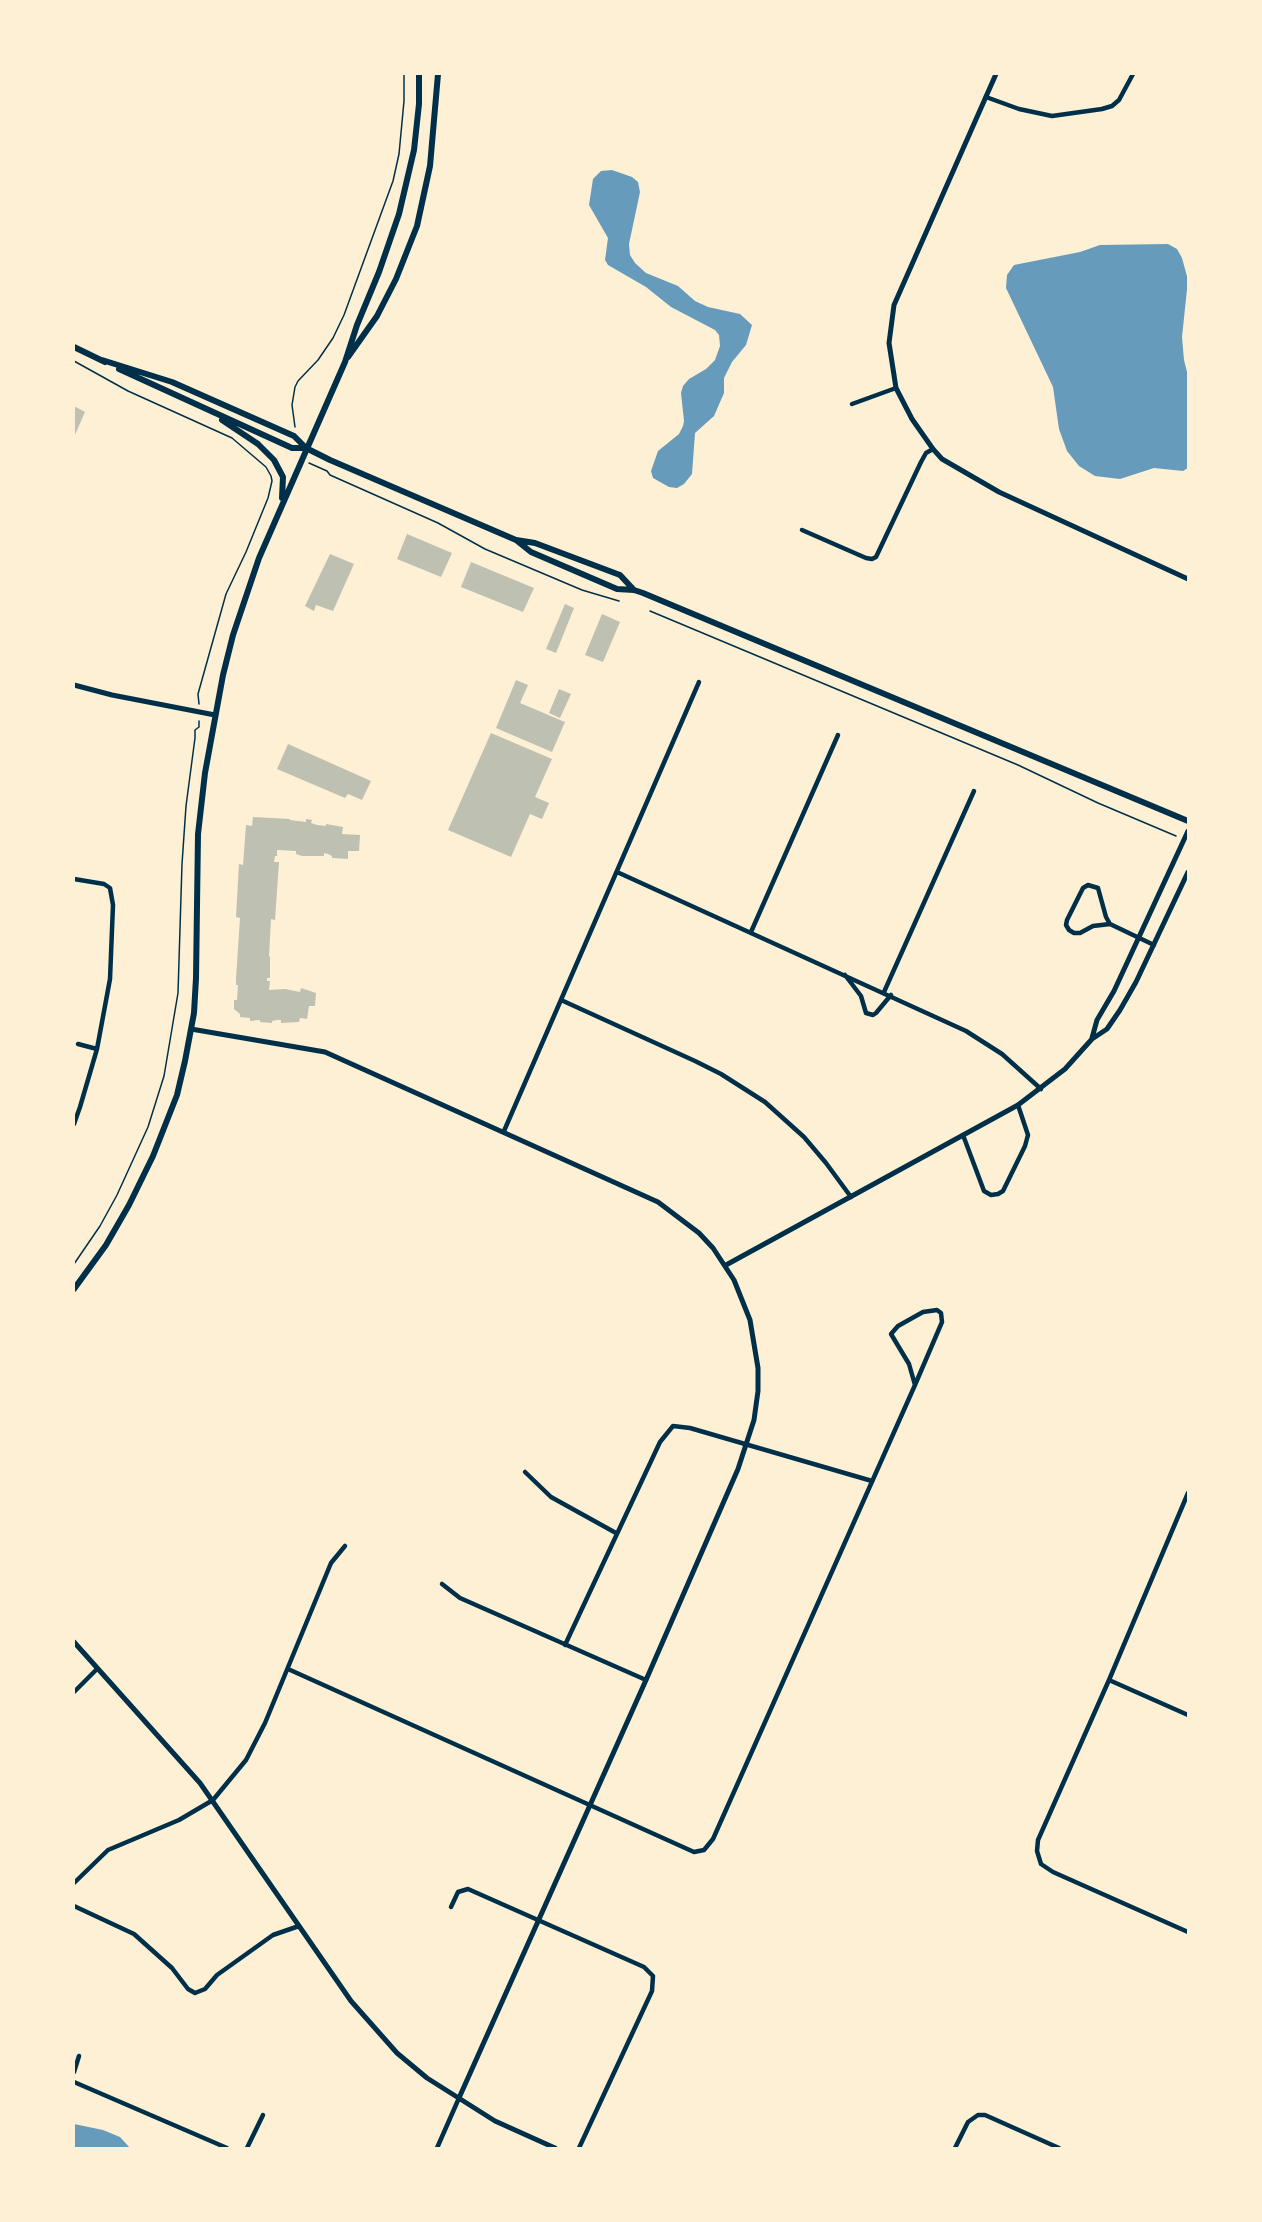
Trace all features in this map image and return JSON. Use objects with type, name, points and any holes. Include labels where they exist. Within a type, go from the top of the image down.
[{"type":"main road","points":[[74,1289],[118,1225],[149,1165],[177,1095],[191,1029],[196,978],[198,834],[205,773],[233,635],[259,558],[345,362],[382,265],[409,178],[419,104],[419,74]]},
{"type":"main road","points":[[345,362],[377,316],[400,271],[417,226],[430,166],[438,74]]},
{"type":"main road","points":[[74,347],[292,448],[306,448]]},
{"type":"main road","points":[[102,360],[172,382],[294,436],[306,448],[516,540],[535,543],[620,575],[634,590]]},
{"type":"main road","points":[[207,409],[246,434],[274,459],[283,477],[284,486],[280,507]]},
{"type":"main road","points":[[516,540],[531,552],[617,590],[634,590],[1188,821]]},
{"type":"street","points":[[996,74],[894,305],[889,343],[896,388],[912,419],[942,459],[999,492],[1188,579]]},
{"type":"street","points":[[986,97],[1019,109],[1052,116],[1102,109],[1112,106],[1119,100],[1133,74]]},
{"type":"street","points":[[852,404],[896,388]]},
{"type":"street","points":[[802,530],[872,559],[876,557],[926,453],[933,449]]},
{"type":"street","points":[[504,1131],[699,682]]},
{"type":"street","points":[[74,685],[112,695],[215,715]]},
{"type":"street","points":[[751,932],[838,735]]},
{"type":"street","points":[[884,992],[974,791]]},
{"type":"street","points":[[1092,1039],[1097,1020],[1114,991],[1188,831]]},
{"type":"street","points":[[617,872],[951,1023],[985,1041],[1020,1068],[1041,1089]]},
{"type":"street","points":[[726,1265],[1018,1105],[1065,1069],[1092,1039],[1107,1029],[1136,982],[1188,872]]},
{"type":"street","points":[[74,879],[104,884],[110,888],[112,905],[110,979],[98,1049],[74,1124]]},
{"type":"street","points":[[1110,924],[1098,888],[1089,885],[1083,888],[1067,920],[1066,925],[1069,930],[1080,933],[1093,926],[1110,924],[1154,945]]},
{"type":"street","points":[[845,974],[861,996],[866,1013],[873,1015],[876,1013],[891,995]]},
{"type":"street","points":[[561,1000],[695,1061],[721,1074],[765,1102],[804,1137],[851,1197]]},
{"type":"street","points":[[191,1029],[324,1052],[658,1202],[699,1233],[726,1265],[747,1309],[755,1340],[758,1391],[754,1420],[738,1469],[437,2148]]},
{"type":"street","points":[[78,1044],[98,1049]]},
{"type":"street","points":[[963,1135],[984,1191],[991,1195],[998,1194],[1003,1191],[1028,1135],[1018,1105]]},
{"type":"street","points":[[288,1669],[694,1852],[704,1850],[713,1839],[915,1385],[942,1322],[941,1312],[937,1310],[923,1312],[898,1326],[891,1334],[909,1364],[915,1385]]},
{"type":"street","points":[[565,1645],[660,1442],[673,1426],[681,1426],[872,1481]]},
{"type":"street","points":[[525,1472],[551,1497],[616,1533]]},
{"type":"street","points":[[1188,1493],[1038,1840],[1037,1851],[1041,1864],[1053,1872],[1188,1932]]},
{"type":"street","points":[[74,1883],[108,1850],[179,1820],[213,1800],[246,1760],[265,1723],[331,1563],[345,1546]]},
{"type":"street","points":[[442,1584],[460,1598],[646,1680]]},
{"type":"street","points":[[74,1642],[213,1800],[351,2001],[398,2053],[427,2078],[495,2121],[555,2148]]},
{"type":"street","points":[[74,1692],[97,1669]]},
{"type":"street","points":[[1109,1680],[1188,1715]]},
{"type":"street","points":[[451,1907],[458,1892],[464,1889],[644,1967],[652,1976],[652,1991],[579,2148]]},
{"type":"street","points":[[74,1906],[134,1934],[172,1968],[188,1989],[195,1993],[205,1989],[217,1976],[273,1935],[299,1926]]},
{"type":"street","points":[[74,2072],[79,2056]]},
{"type":"street","points":[[74,2082],[227,2148]]},
{"type":"street","points":[[247,2148],[263,2115]]},
{"type":"street","points":[[955,2148],[968,2122],[978,2115],[985,2115],[1059,2148]]},
{"type":"path","points":[[296,422],[292,405],[295,387],[333,338],[344,315],[393,181],[399,154],[404,74]]},
{"type":"path","points":[[74,361],[128,391],[232,438],[266,467],[271,476],[268,498],[226,594],[199,697]]},
{"type":"path","points":[[327,471],[330,475],[438,523],[485,549],[582,591],[619,601]]},
{"type":"path","points":[[650,611],[1018,765],[1167,833],[1185,838]]},
{"type":"path","points":[[74,1264],[100,1226],[129,1170],[148,1127],[164,1076],[178,993],[185,818],[195,730],[199,727]]},
{"type":"water","points":[[612,170],[632,177],[638,182],[640,192],[629,244],[630,255],[635,263],[646,273],[678,286],[695,301],[708,307],[740,314],[752,325],[746,345],[732,362],[724,378],[724,393],[714,416],[695,433],[692,474],[684,484],[677,488],[669,487],[653,478],[651,471],[658,451],[679,434],[683,426],[681,393],[683,386],[715,360],[720,346],[719,335],[715,330],[671,307],[646,287],[608,265],[605,260],[608,238],[589,205],[593,179],[601,171]]},
{"type":"water","points":[[1168,244],[1177,249],[1182,258],[1188,280],[1182,337],[1188,376],[1188,468],[1183,471],[1154,468],[1120,479],[1095,476],[1079,466],[1067,451],[1059,429],[1053,387],[1006,288],[1007,275],[1014,265],[1080,252],[1100,245]]},
{"type":"water","points":[[74,2124],[103,2130],[120,2137],[130,2148],[74,2148]]},
{"type":"building","points":[[74,406],[85,412],[74,437]]},
{"type":"building","points":[[407,534],[452,553],[441,577],[397,559]]},
{"type":"building","points":[[330,554],[354,564],[333,611],[316,605],[314,611],[305,606]]},
{"type":"building","points":[[471,562],[534,588],[523,612],[461,587]]},
{"type":"building","points":[[565,604],[574,608],[556,653],[546,649]]},
{"type":"building","points":[[602,614],[620,622],[603,662],[585,655]]},
{"type":"building","points":[[516,680],[528,685],[520,703],[565,722],[552,752],[496,728]]},
{"type":"building","points":[[559,689],[571,694],[560,718],[549,713]]},
{"type":"building","points":[[491,733],[552,759],[535,797],[549,803],[542,819],[530,814],[511,857],[448,830]]},
{"type":"building","points":[[288,744],[371,781],[362,800],[348,794],[345,798],[277,769]]},
{"type":"building","points":[[253,817],[306,822],[306,819],[312,820],[311,823],[317,825],[343,827],[342,834],[360,835],[359,851],[348,851],[348,859],[332,858],[324,853],[324,856],[302,856],[296,854],[296,851],[277,850],[277,856],[275,856],[274,862],[279,862],[275,920],[271,919],[270,978],[267,978],[267,981],[270,981],[269,990],[285,989],[300,992],[301,988],[316,993],[315,1006],[309,1006],[307,1019],[300,1018],[299,1022],[250,1021],[250,1018],[240,1017],[234,1009],[238,985],[236,985],[236,979],[240,918],[236,917],[239,864],[243,865],[246,825],[252,826]]}]
